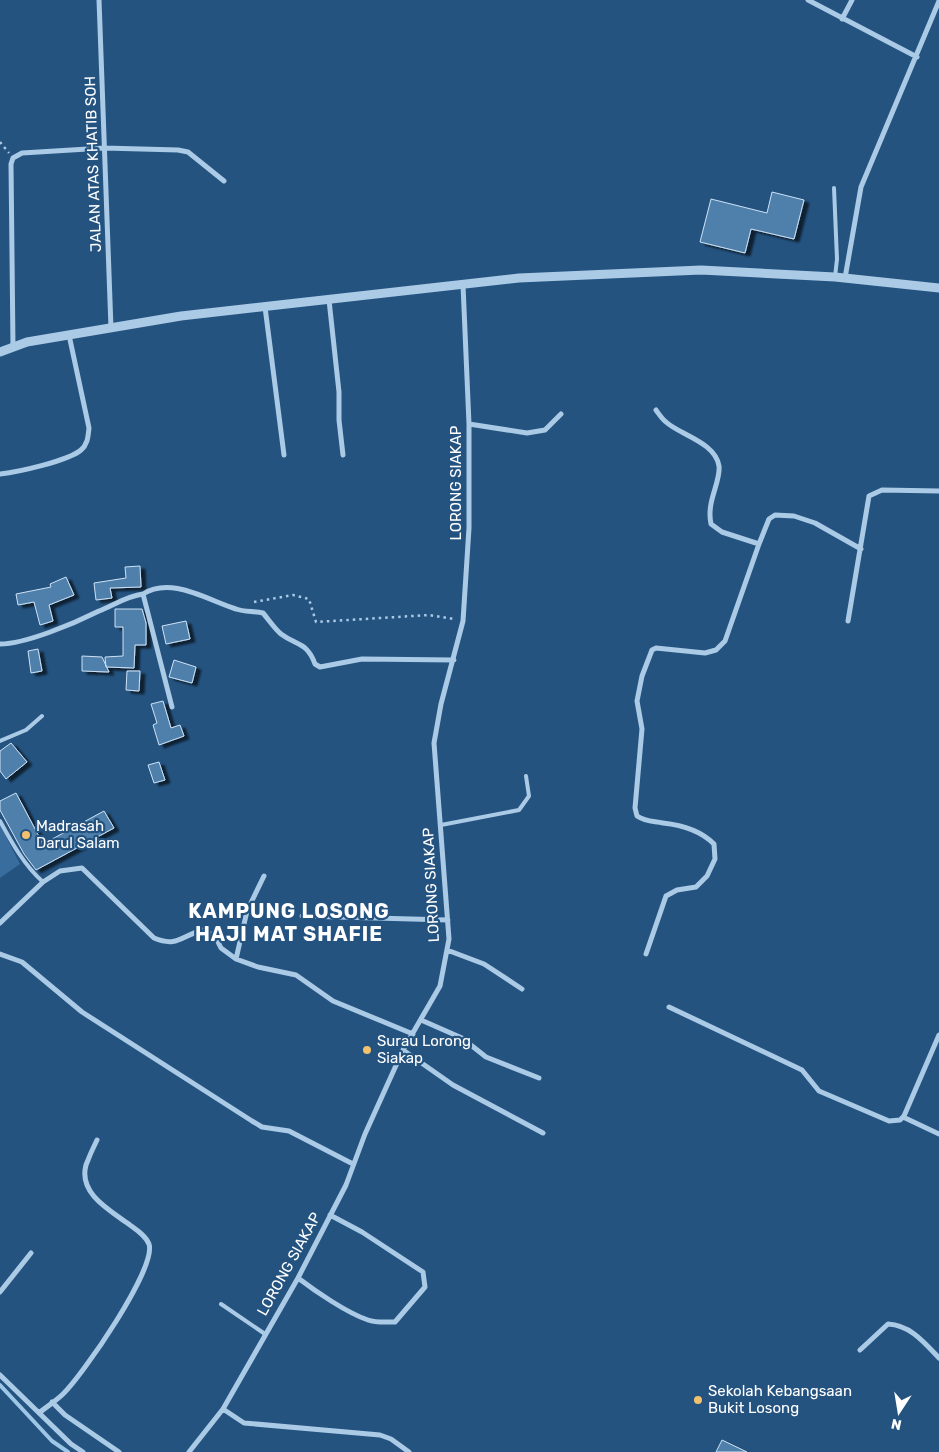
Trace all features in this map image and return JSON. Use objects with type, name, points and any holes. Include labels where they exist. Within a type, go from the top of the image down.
[{"type":"street","name":"JALAN ATAS KHATIB SOH","points":[[99,0],[111,328]]},
{"type":"street","points":[[808,0],[917,57]]},
{"type":"street","points":[[842,19],[852,0]]},
{"type":"street","points":[[845,278],[861,187],[939,1]]},
{"type":"street","points":[[13,347],[10,217],[11,164],[13,158],[22,153],[104,148],[188,152],[224,181]]},
{"type":"street","points":[[0,352],[13,347],[69,335],[181,316],[520,278],[701,270],[835,277],[939,288]]},
{"type":"street","name":"LORONG SIAKAP","points":[[189,1452],[223,1409],[298,1278],[346,1185],[364,1134],[403,1050],[440,986],[450,939],[434,743],[441,704],[463,621],[469,528],[469,424],[464,284]]},
{"type":"street","points":[[329,300],[339,392],[339,420],[343,455]]},
{"type":"street","points":[[265,307],[284,455]]},
{"type":"street","points":[[0,474],[31,469],[74,454],[86,444],[89,428],[69,335]]},
{"type":"street","points":[[656,410],[666,423],[701,442],[714,456],[719,467],[709,512],[711,524],[722,532],[759,544]]},
{"type":"street","points":[[469,424],[527,433],[545,430],[560,414]]},
{"type":"street","points":[[848,621],[870,496],[874,492],[882,490],[939,491]]},
{"type":"street","points":[[646,954],[666,896],[677,890],[696,887],[707,876],[715,858],[714,844],[706,836],[686,827],[645,821],[637,816],[635,808],[642,729],[637,701],[642,676],[652,650],[656,648],[705,652],[716,650],[725,641],[759,544],[769,519],[775,515],[794,516],[815,523],[860,549]]},
{"type":"street","points":[[0,644],[12,644],[88,617],[133,595],[143,594],[152,588],[173,587],[238,610],[263,613],[282,634],[302,644],[311,652],[315,664],[320,666],[362,659],[454,660]]},
{"type":"street","points":[[143,594],[172,707]]},
{"type":"street","points":[[0,923],[43,882],[60,871],[82,868],[154,938],[166,943],[178,941],[192,932],[203,930],[215,936],[221,948],[236,959],[258,967],[296,975],[333,1001],[413,1034]]},
{"type":"street","points":[[236,959],[246,911],[264,876]]},
{"type":"street","points":[[302,916],[448,920]]},
{"type":"street","points":[[447,950],[484,964],[522,989]]},
{"type":"street","points":[[0,954],[22,962],[82,1012],[262,1127],[289,1131],[353,1164]]},
{"type":"street","points":[[669,1007],[802,1070],[819,1091],[882,1119],[894,1121],[903,1118],[939,1134]]},
{"type":"street","points":[[421,1020],[462,1038],[486,1057],[538,1078]]},
{"type":"street","points":[[903,1118],[939,1035]]},
{"type":"street","points":[[403,1050],[453,1085],[544,1133]]},
{"type":"street","points":[[39,1413],[63,1394],[132,1297],[148,1259],[149,1245],[142,1234],[94,1198],[86,1182],[86,1166],[97,1140]]},
{"type":"street","points":[[298,1278],[311,1288],[367,1320],[379,1322],[394,1322],[425,1287],[423,1272],[362,1232],[330,1214]]},
{"type":"street","points":[[0,1292],[31,1253]]},
{"type":"street","points":[[860,1350],[888,1324],[898,1324],[923,1341],[939,1358]]},
{"type":"street","points":[[0,1375],[71,1444],[83,1452]]},
{"type":"street","points":[[52,1402],[65,1415],[119,1452]]},
{"type":"street","points":[[223,1409],[244,1423],[380,1436],[391,1439],[409,1452]]},
{"type":"lane","points":[[834,188],[837,259],[835,277]]},
{"type":"lane","points":[[0,741],[26,730],[42,716]]},
{"type":"lane","points":[[441,825],[519,810],[529,796],[526,776]]},
{"type":"lane","points":[[0,821],[20,857],[31,872],[43,882]]},
{"type":"lane","points":[[221,1304],[265,1334]]},
{"type":"path","points":[[0,142],[13,158]]},
{"type":"path","points":[[238,610],[258,600],[293,595],[309,599],[316,622],[429,615],[463,621]]},
{"type":"shaded area","points":[[0,825],[20,864],[0,878]]},
{"type":"building","points":[[772,192],[804,200],[794,239],[751,229],[745,253],[700,242],[711,199],[767,213]]},
{"type":"building","points":[[140,566],[141,587],[110,588],[112,598],[96,600],[94,583],[126,578],[125,567]]},
{"type":"building","points":[[66,577],[74,595],[49,605],[53,621],[40,625],[34,602],[18,605],[16,594],[51,587],[50,584]]},
{"type":"building","points":[[115,609],[142,609],[146,623],[146,645],[135,645],[134,668],[106,667],[105,657],[123,656],[123,627],[115,627]]},
{"type":"building","points":[[186,621],[190,639],[166,644],[162,626]]},
{"type":"building","points":[[38,649],[42,671],[31,673],[28,651]]},
{"type":"building","points":[[82,656],[102,657],[109,672],[82,671]]},
{"type":"building","points":[[174,660],[196,667],[192,683],[169,677]]},
{"type":"building","points":[[127,671],[140,671],[139,691],[126,690]]},
{"type":"building","points":[[163,701],[171,728],[180,725],[184,736],[159,745],[153,725],[157,723],[151,704]]},
{"type":"building","points":[[11,743],[27,762],[6,779],[0,771],[0,751]]},
{"type":"building","points":[[159,762],[165,780],[154,783],[148,765]]},
{"type":"building","points":[[16,793],[43,844],[104,811],[114,828],[36,870],[24,854],[0,810],[0,801]]},
{"type":"building","points":[[722,1440],[747,1452],[716,1452]]},
{"type":"waterway","points":[[0,1385],[52,1441],[68,1452]]},
{"type":"place","name":"Madrasah Darul Salam","points":[[26,835]]},
{"type":"place","name":"Surau Lorong Siakap","points":[[367,1050]]},
{"type":"place","name":"Sekolah Kebangsaan Bukit Losong","points":[[698,1400]]},
{"type":"district","name":"KAMPUNG LOSONG HAJI MAT SHAFIE","points":[[289,922]]}]
